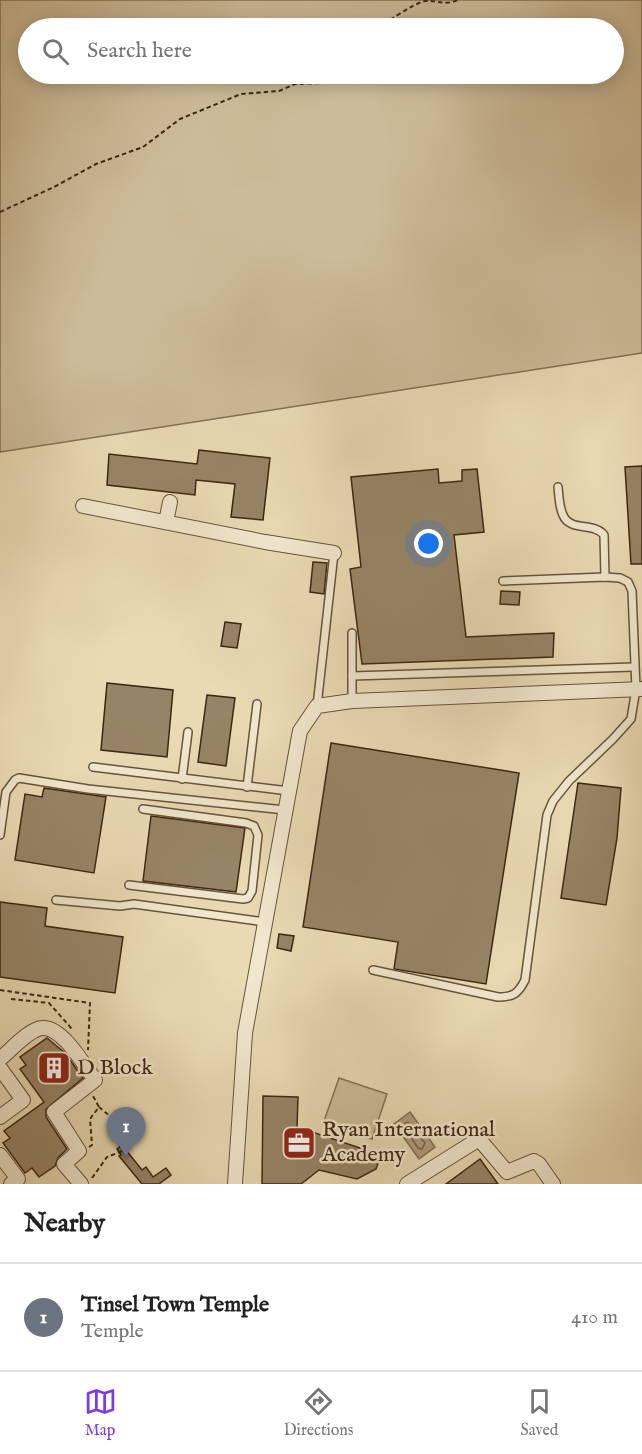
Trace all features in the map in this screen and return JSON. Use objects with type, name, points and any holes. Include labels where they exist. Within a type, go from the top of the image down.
[{"type":"street","points":[[166,522],[170,502]]},
{"type":"street","points":[[83,506],[265,542],[334,553]]},
{"type":"street","points":[[235,1184],[245,1032],[300,731],[317,706],[352,701],[639,689]]},
{"type":"street","points":[[0,1059],[30,1033],[42,1028],[59,1032],[95,1080],[54,1112],[79,1151],[64,1164],[81,1184]]},
{"type":"street","points":[[0,1068],[5,1086],[23,1100],[0,1117]]},
{"type":"street","points":[[407,1184],[477,1139],[507,1172],[534,1161],[539,1164],[553,1184]]},
{"type":"street","points":[[0,1155],[18,1179],[11,1184]]},
{"type":"lane","points":[[558,487],[563,516],[566,520],[579,526],[594,528],[604,535],[605,577]]},
{"type":"lane","points":[[317,706],[334,553]]},
{"type":"lane","points":[[373,970],[498,997],[511,997],[519,992],[525,980],[547,815],[553,801],[568,782],[631,719],[639,689],[634,667],[631,586],[620,578],[605,577],[503,581]]},
{"type":"lane","points":[[352,633],[352,701]]},
{"type":"lane","points":[[352,676],[634,667]]},
{"type":"lane","points":[[247,787],[257,704]]},
{"type":"lane","points":[[182,779],[188,732]]},
{"type":"lane","points":[[93,767],[289,791]]},
{"type":"lane","points":[[0,835],[6,792],[19,778],[88,789],[285,810]]},
{"type":"lane","points":[[129,885],[243,899],[250,895],[255,870],[258,835],[254,826],[143,809]]},
{"type":"lane","points":[[255,870],[274,872]]},
{"type":"lane","points":[[56,900],[120,906],[134,904],[265,922]]},
{"type":"path","points":[[394,18],[416,4],[426,1],[450,4],[458,0]]},
{"type":"path","points":[[0,212],[96,164],[142,147],[180,119],[241,94],[279,91],[295,84]]},
{"type":"path","points":[[0,990],[90,1003],[88,1056]]},
{"type":"path","points":[[87,1085],[99,1107],[111,1118],[109,1124],[123,1133],[125,1149],[107,1157],[90,1180],[93,1184]]},
{"type":"path","points":[[83,1153],[92,1145],[90,1119],[99,1107]]},
{"type":"shaded area","points":[[0,0],[642,0],[642,353],[0,452]]},
{"type":"shaded area","points":[[339,1078],[387,1094],[372,1139],[323,1124]]},
{"type":"water","points":[[410,1112],[435,1147],[419,1159],[394,1124]]},
{"type":"building","points":[[199,450],[270,458],[263,520],[231,517],[235,484],[196,480],[195,495],[107,485],[109,454],[197,464]]},
{"type":"building","points":[[642,466],[642,564],[631,564],[625,467]]},
{"type":"building","points":[[438,469],[439,483],[462,481],[462,470],[477,469],[484,532],[454,535],[466,637],[554,633],[553,657],[362,664],[350,569],[361,567],[351,477]]},
{"type":"building","points":[[313,562],[327,563],[324,594],[310,592]]},
{"type":"building","points":[[501,591],[520,592],[519,605],[500,604]]},
{"type":"building","points":[[225,622],[241,624],[237,648],[221,646]]},
{"type":"building","points":[[107,683],[173,690],[167,757],[101,750]]},
{"type":"building","points":[[207,695],[235,698],[226,766],[198,762]]},
{"type":"building","points":[[331,743],[519,773],[486,984],[394,969],[398,942],[303,927]]},
{"type":"building","points":[[578,783],[621,788],[617,838],[606,905],[561,898]]},
{"type":"building","points":[[44,788],[106,797],[94,873],[15,860],[25,794],[42,797]]},
{"type":"building","points":[[151,816],[245,828],[236,892],[143,881]]},
{"type":"building","points":[[0,902],[47,908],[45,926],[123,937],[115,993],[0,977]]},
{"type":"building","points":[[279,934],[294,936],[291,951],[277,948]]},
{"type":"building","points":[[47,1038],[65,1053],[83,1078],[46,1109],[46,1117],[67,1149],[58,1158],[55,1166],[39,1177],[32,1168],[25,1173],[3,1143],[10,1138],[4,1131],[44,1102],[20,1069],[26,1065],[20,1057]]},
{"type":"building","points":[[263,1096],[298,1097],[297,1127],[381,1155],[376,1169],[357,1179],[319,1170],[301,1184],[262,1184]]},
{"type":"building","points":[[122,1145],[142,1170],[146,1167],[153,1177],[166,1168],[171,1175],[159,1184],[142,1184],[119,1156],[121,1155],[117,1149]]},
{"type":"building","points":[[480,1159],[498,1184],[446,1184]]},
{"type":"place","name":"D Block","points":[[54,1068]]},
{"type":"place","name":"Ryan International Academy","points":[[299,1143]]},
{"type":"place","name":"Tinsel Town Temple","points":[[126,1157]]}]
